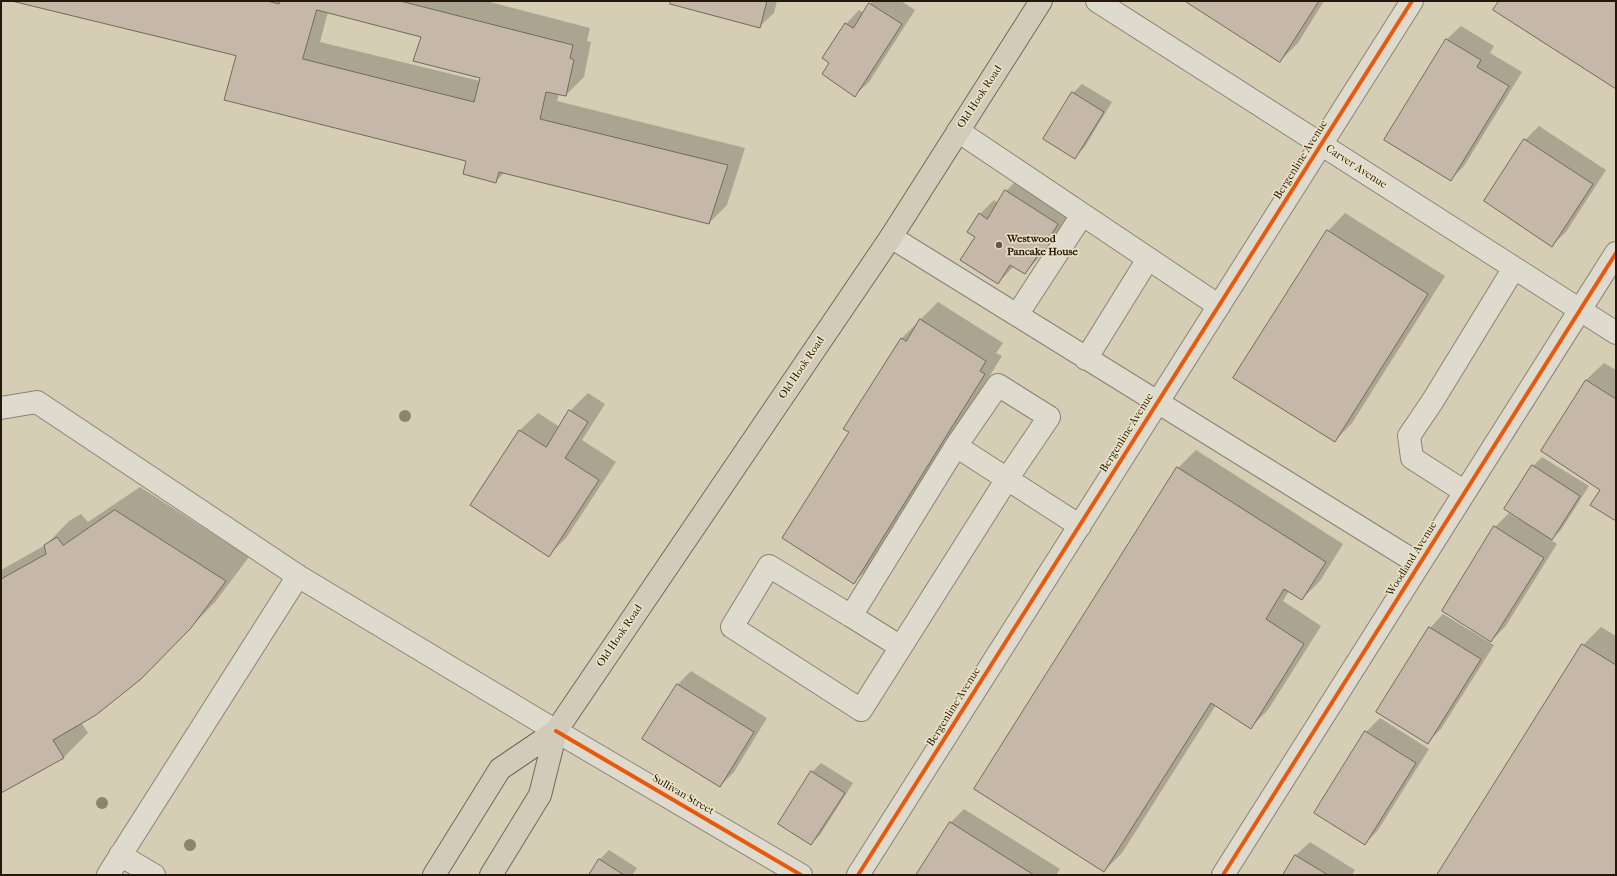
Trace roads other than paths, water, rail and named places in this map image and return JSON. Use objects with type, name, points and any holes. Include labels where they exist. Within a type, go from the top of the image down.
[{"type":"main road","name":"Old Hook Road","points":[[491,875],[540,795],[556,731],[891,237],[1041,1]]},
{"type":"main road","name":"Old Hook Road","points":[[434,875],[500,769],[556,731]]},
{"type":"street","name":"Carver Avenue","points":[[1097,1],[1616,333]]},
{"type":"street","name":"Bergenline Avenue","points":[[858,875],[1412,1]]},
{"type":"street","points":[[958,131],[1219,306]]},
{"type":"street","points":[[1017,315],[1082,215]]},
{"type":"street","points":[[891,237],[1419,564]]},
{"type":"street","name":"Woodland Avenue","points":[[1222,875],[1616,253]]},
{"type":"street","points":[[1086,359],[1148,259]]},
{"type":"street","points":[[1465,492],[1412,458],[1409,436],[1514,268]]},
{"type":"street","points":[[855,610],[956,446],[998,385],[1049,417],[1007,479],[861,710],[732,627],[769,566],[855,610],[900,647]]},
{"type":"street","name":"Sullivan Street","points":[[1,408],[37,402],[298,576],[556,731],[801,875]]},
{"type":"street","points":[[956,446],[1080,526]]},
{"type":"street","points":[[108,875],[298,576]]},
{"type":"street","points":[[120,855],[154,875]]},
{"type":"place","name":"Westwood Pancake House","points":[[999,245]]}]
